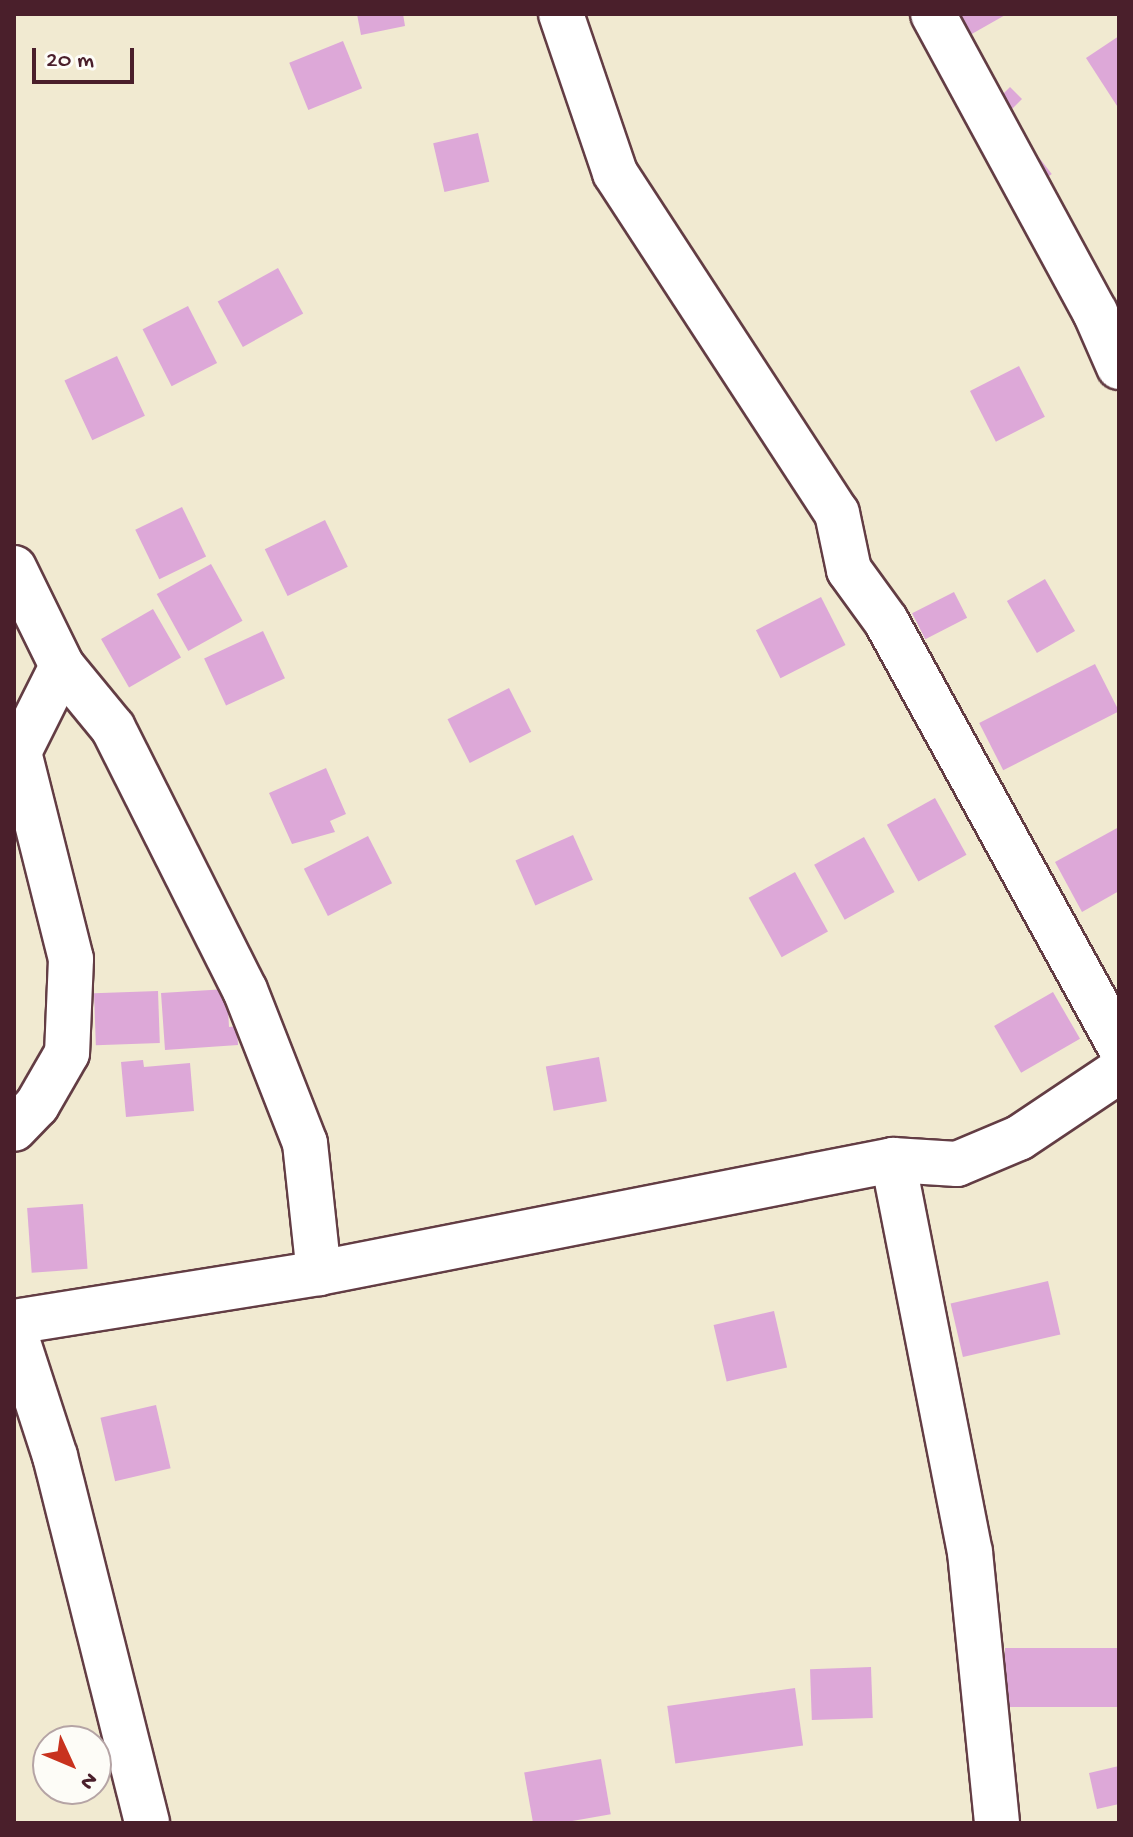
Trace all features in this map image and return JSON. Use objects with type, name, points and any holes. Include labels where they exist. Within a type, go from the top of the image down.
[{"type":"street","points":[[561,14],[615,173],[837,513],[849,570],[886,621],[1119,1045]]},
{"type":"street","points":[[933,14],[1095,312],[1119,367]]},
{"type":"street","points":[[14,568],[62,666],[113,728],[245,990],[305,1143],[319,1273]]},
{"type":"street","points":[[14,1129],[37,1105],[67,1053],[71,959],[19,752],[62,666]]},
{"type":"street","points":[[14,1322],[319,1273],[893,1160],[957,1164],[1019,1138],[1119,1071]]},
{"type":"street","points":[[893,1160],[970,1552],[997,1823]]},
{"type":"street","points":[[14,1330],[55,1456],[147,1823]]},
{"type":"building","points":[[357,14],[403,14],[405,26],[361,35]]},
{"type":"building","points":[[959,14],[1007,14],[970,35]]},
{"type":"building","points":[[1119,36],[1119,109],[1086,58]]},
{"type":"building","points":[[343,41],[362,88],[308,110],[289,63]]},
{"type":"building","points":[[1010,87],[1022,99],[1001,120],[989,108]]},
{"type":"building","points":[[478,133],[489,182],[444,192],[433,143]]},
{"type":"building","points":[[1037,155],[1052,174],[1039,184],[1024,165]]},
{"type":"building","points":[[278,268],[303,313],[243,347],[218,301]]},
{"type":"building","points":[[188,306],[217,363],[172,386],[143,329]]},
{"type":"building","points":[[117,356],[145,416],[92,440],[64,381]]},
{"type":"building","points":[[1019,366],[1045,417],[996,442],[970,391]]},
{"type":"building","points":[[182,507],[206,556],[159,579],[135,530]]},
{"type":"building","points":[[325,520],[348,567],[288,596],[265,549]]},
{"type":"building","points":[[211,564],[243,621],[188,651],[157,594]]},
{"type":"building","points":[[1045,579],[1075,631],[1037,653],[1007,601]]},
{"type":"building","points":[[954,592],[967,618],[925,639],[912,613]]},
{"type":"building","points":[[821,597],[846,645],[780,678],[756,630]]},
{"type":"building","points":[[153,609],[181,657],[129,687],[101,639]]},
{"type":"building","points":[[263,631],[285,678],[226,706],[204,658]]},
{"type":"building","points":[[1095,664],[1119,711],[1003,770],[979,723]]},
{"type":"building","points":[[509,688],[531,732],[470,763],[448,719]]},
{"type":"building","points":[[326,768],[346,814],[330,821],[335,832],[292,844],[269,793]]},
{"type":"building","points":[[935,798],[967,855],[918,882],[887,825]]},
{"type":"building","points":[[1119,827],[1119,891],[1082,912],[1055,862]]},
{"type":"building","points":[[573,835],[593,880],[535,905],[515,861]]},
{"type":"building","points":[[368,836],[392,883],[328,916],[304,869]]},
{"type":"building","points":[[864,837],[895,892],[845,920],[814,865]]},
{"type":"building","points":[[795,872],[828,931],[782,957],[749,898]]},
{"type":"building","points":[[227,989],[229,1027],[237,1026],[238,1045],[165,1050],[161,993]]},
{"type":"building","points":[[158,991],[160,1043],[96,1045],[94,993]]},
{"type":"building","points":[[1053,992],[1080,1039],[1021,1073],[994,1026]]},
{"type":"building","points":[[599,1057],[607,1101],[554,1111],[546,1066]]},
{"type":"building","points":[[143,1060],[144,1067],[190,1063],[194,1111],[126,1117],[121,1062]]},
{"type":"building","points":[[83,1204],[88,1269],[32,1273],[27,1208]]},
{"type":"building","points":[[1048,1281],[1060,1335],[963,1357],[951,1303]]},
{"type":"building","points":[[774,1311],[787,1368],[727,1381],[714,1325]]},
{"type":"building","points":[[156,1405],[171,1468],[115,1481],[100,1418]]},
{"type":"building","points":[[1005,1648],[1119,1648],[1119,1707],[1005,1707]]},
{"type":"building","points":[[871,1667],[873,1718],[812,1720],[810,1669]]},
{"type":"building","points":[[795,1688],[803,1745],[675,1763],[667,1706]]},
{"type":"building","points":[[601,1759],[611,1814],[561,1823],[533,1823],[524,1773]]},
{"type":"building","points":[[1119,1766],[1119,1804],[1097,1809],[1089,1773]]}]
